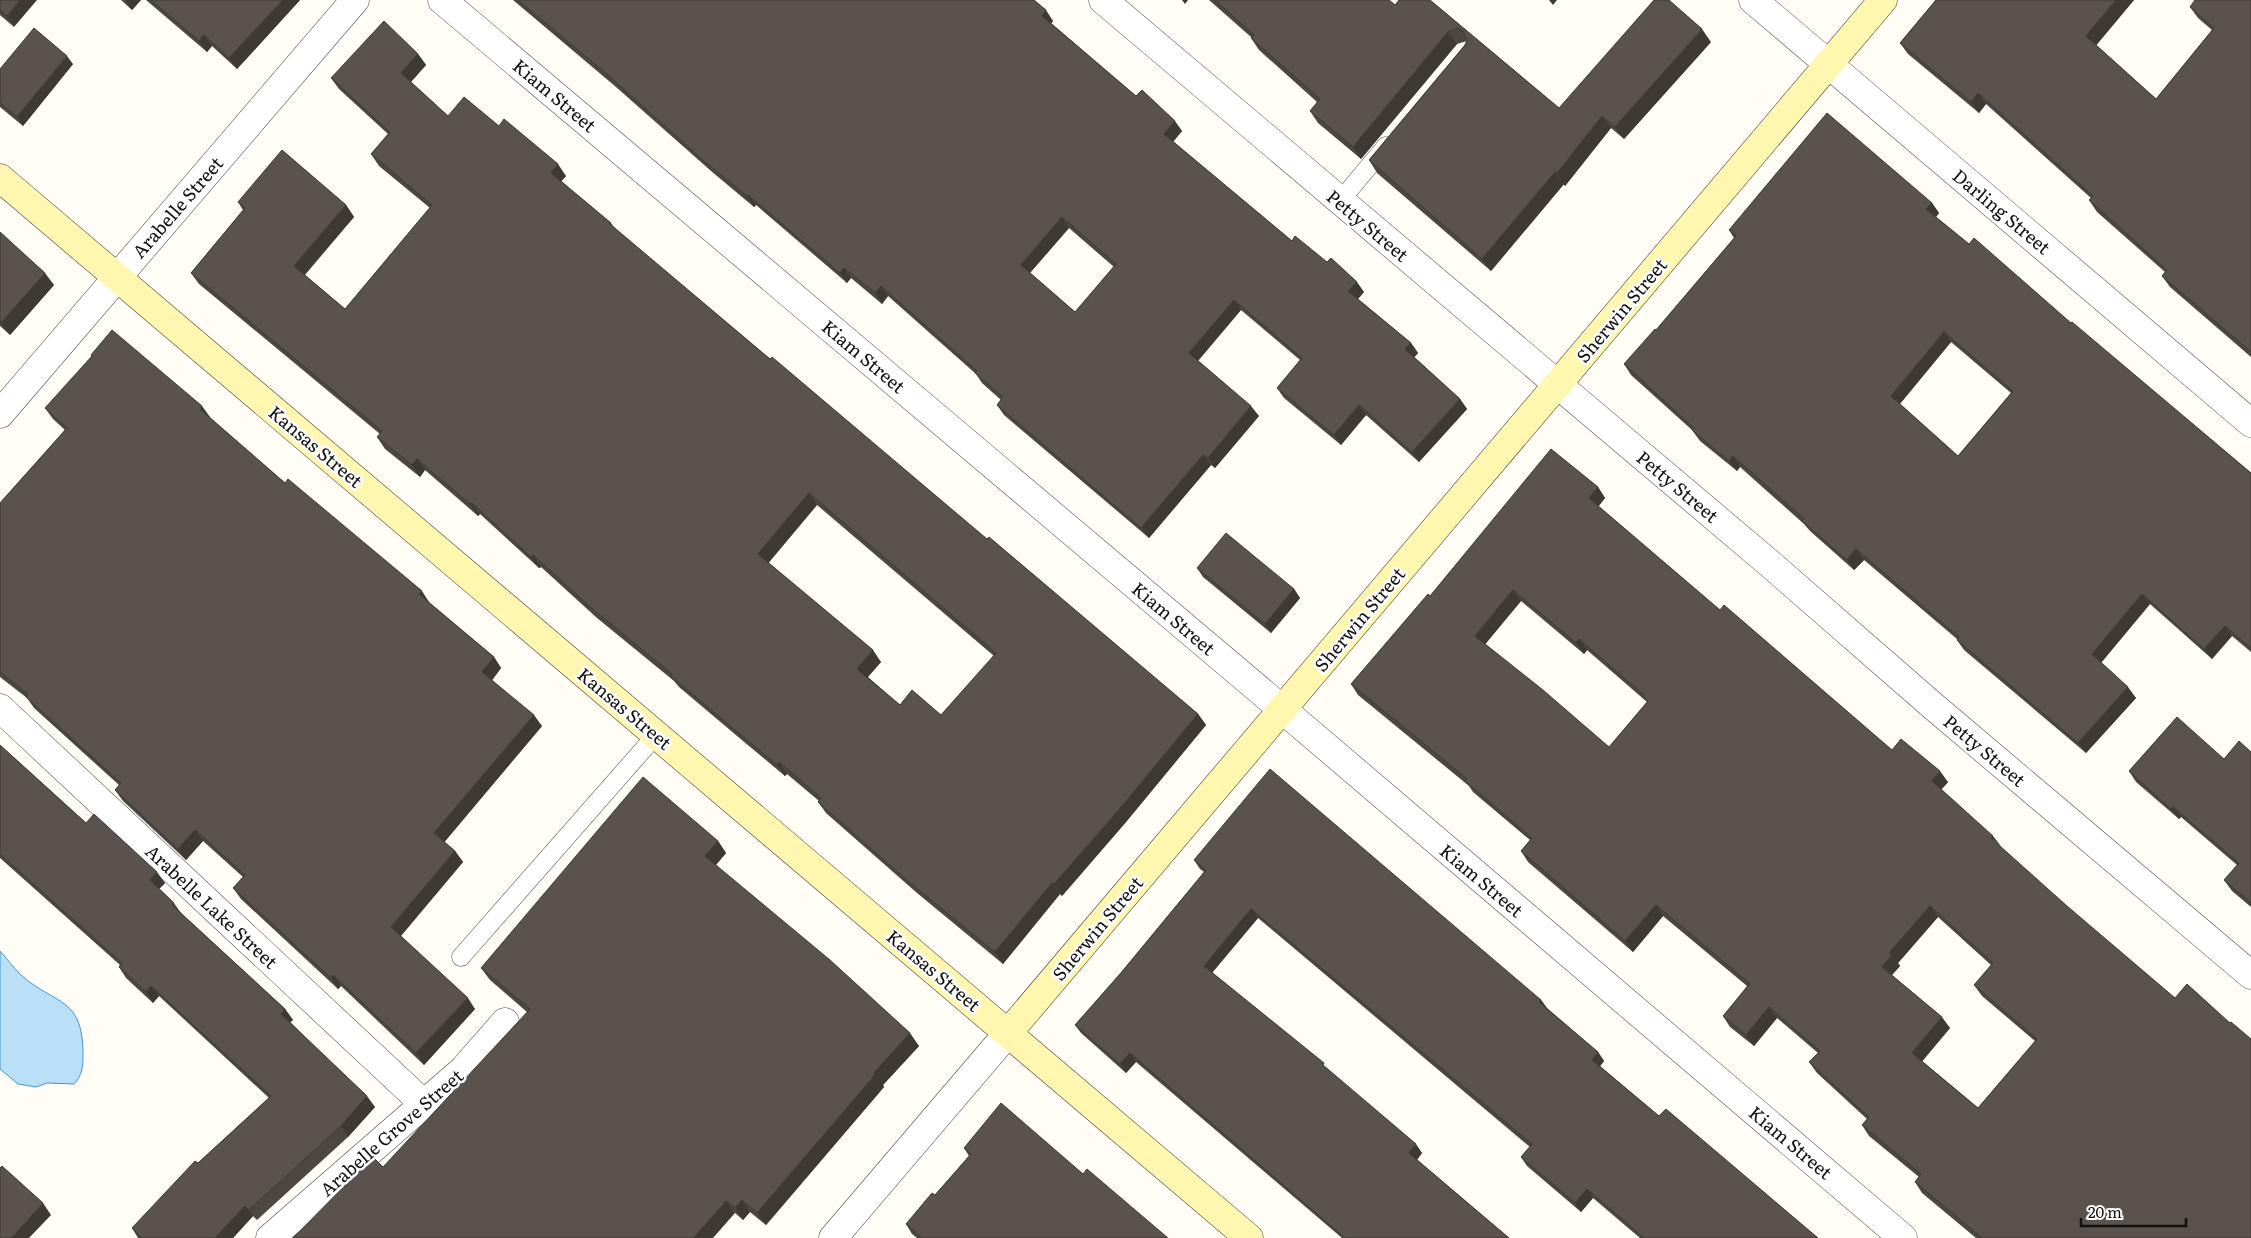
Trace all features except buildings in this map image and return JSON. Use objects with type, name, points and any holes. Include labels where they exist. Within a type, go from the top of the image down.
[{"type":"street","name":"Arabelle Street","points":[[0,414],[355,0]]},
{"type":"street","name":"Kiam Street","points":[[442,0],[1282,709],[1903,1238]]},
{"type":"street","name":"Petty Street","points":[[1103,0],[1762,557],[1933,706],[2251,975]]},
{"type":"street","name":"Darling Street","points":[[1753,0],[2251,423]]},
{"type":"street","name":"Sherwin Street","points":[[833,1238],[1830,65],[1883,0]]},
{"type":"street","name":"Kansas Street","points":[[0,178],[1250,1238]]},
{"type":"street","name":"Arabelle Lake Street","points":[[0,708],[424,1104]]},
{"type":"street","name":"Arabelle Grove Street","points":[[270,1238],[462,1070],[506,1022]]},
{"type":"lane","points":[[1340,201],[1396,133]]},
{"type":"lane","points":[[461,958],[656,735]]},
{"type":"water","points":[[0,951],[21,975],[65,1004],[73,1012],[82,1036],[83,1055],[82,1071],[74,1084],[47,1083],[36,1087],[18,1084],[0,1069]]}]
